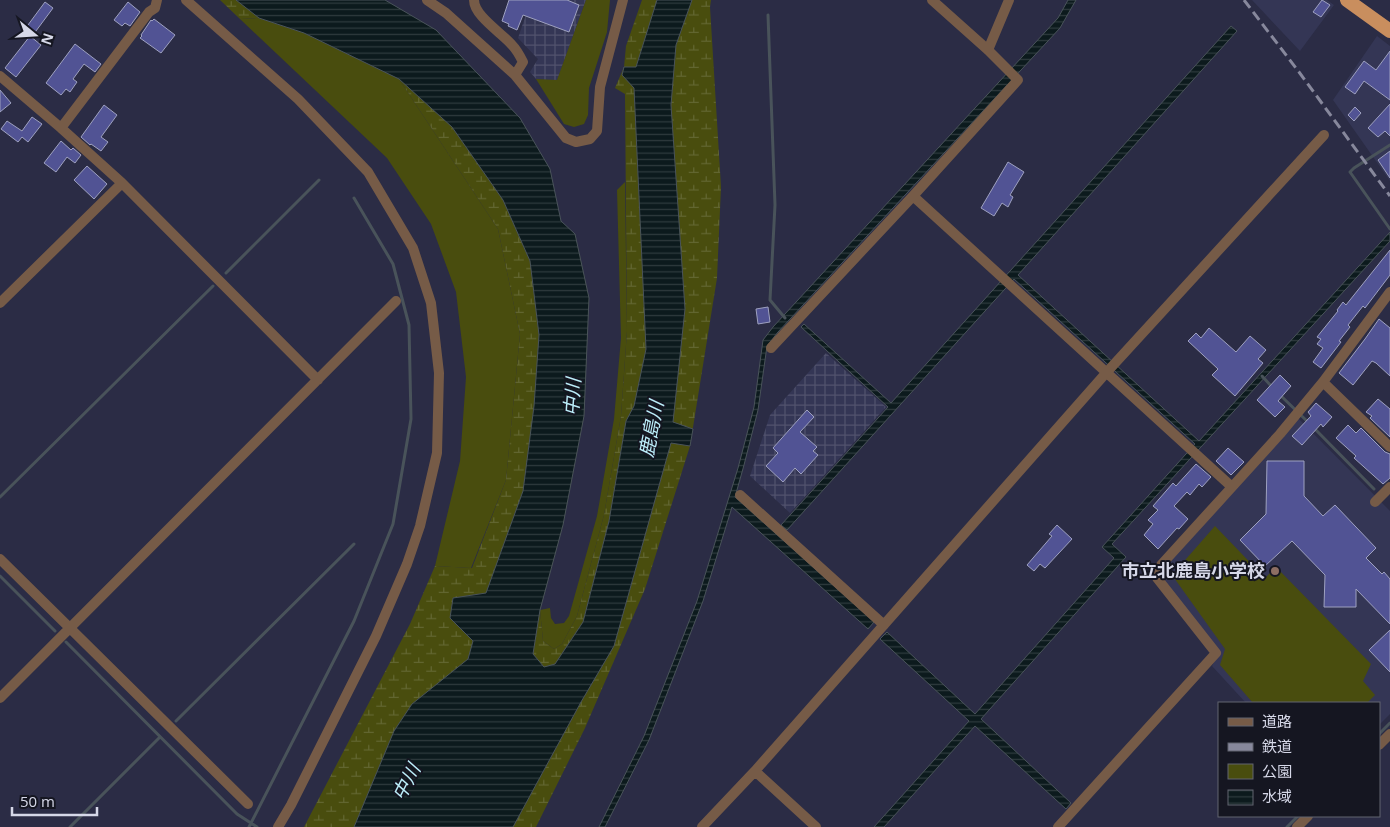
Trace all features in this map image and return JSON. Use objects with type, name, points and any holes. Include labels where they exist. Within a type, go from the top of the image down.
[{"type":"highway","points":[[1347,0],[1390,31]]},
{"type":"street","points":[[61,128],[149,12],[155,8],[157,0]]},
{"type":"street","points":[[186,0],[298,99],[368,172],[413,248],[431,303],[439,373],[437,453],[420,526],[376,636],[291,805],[278,827]]},
{"type":"street","points":[[427,0],[446,13],[515,75],[566,138],[576,142],[590,139],[597,131],[600,87],[623,0]]},
{"type":"street","points":[[474,0],[476,10],[513,45],[524,62],[515,75]]},
{"type":"street","points":[[771,348],[1018,80],[988,50],[932,0]]},
{"type":"street","points":[[988,50],[1009,0]]},
{"type":"street","points":[[0,76],[122,183],[318,380]]},
{"type":"street","points":[[702,827],[755,771],[1106,373],[1324,135]]},
{"type":"street","points":[[0,303],[122,183]]},
{"type":"street","points":[[912,196],[1232,487]]},
{"type":"street","points":[[1058,827],[1216,653],[1157,578],[1160,564],[1280,434],[1323,382],[1390,292]]},
{"type":"street","points":[[0,698],[396,301]]},
{"type":"street","points":[[1323,382],[1390,447]]},
{"type":"street","points":[[1375,502],[1390,486]]},
{"type":"street","points":[[740,495],[884,625]]},
{"type":"street","points":[[0,559],[248,804]]},
{"type":"street","points":[[1380,744],[1390,734]]},
{"type":"street","points":[[755,771],[816,827]]},
{"type":"street","points":[[1297,827],[1307,817]]},
{"type":"shaded area","points":[[531,0],[586,0],[557,81],[536,79],[530,72],[538,59],[518,38]]},
{"type":"shaded area","points":[[1252,0],[1327,0],[1334,5],[1300,51]]},
{"type":"shaded area","points":[[1377,36],[1390,46],[1390,181],[1333,100]]},
{"type":"shaded area","points":[[826,353],[886,407],[790,513],[750,476],[770,415]]},
{"type":"shaded area","name":"市立北鹿島小学校","points":[[1298,418],[1390,511],[1390,714],[1380,724],[1380,702],[1245,702],[1212,666],[1219,652],[1159,575],[1163,566]]},
{"type":"green space","points":[[220,0],[346,0],[441,77],[552,248],[511,620],[374,827],[304,827],[410,624],[435,566],[472,568],[506,480],[520,334],[498,229],[399,79],[304,33],[259,18],[240,19]]},
{"type":"green space","points":[[586,0],[610,0],[607,32],[589,88],[588,115],[584,124],[574,127],[564,124],[536,79],[557,80]]},
{"type":"green space","points":[[642,0],[668,0],[658,342],[589,641],[399,827],[496,710],[575,234],[589,298],[584,416],[563,525],[540,610],[543,641],[554,649],[562,644],[577,616],[604,515],[621,416],[627,331],[625,94],[615,88],[624,67],[626,46]]},
{"type":"green space","points":[[681,0],[711,0],[721,187],[717,278],[690,446],[645,589],[585,728],[536,827],[500,827],[655,448],[660,107]]},
{"type":"green space","points":[[259,18],[304,33],[399,79],[498,229],[520,334],[506,480],[471,568],[435,566],[460,461],[466,377],[456,292],[431,224],[387,158],[240,19]]},
{"type":"green space","points":[[625,182],[627,331],[621,416],[604,515],[577,616],[562,644],[554,649],[543,641],[540,610],[550,608],[551,618],[555,624],[564,623],[569,616],[597,516],[614,419],[621,338],[617,190]]},
{"type":"green space","points":[[1215,526],[1265,578],[1276,567],[1371,664],[1363,681],[1375,695],[1368,702],[1252,702],[1220,665],[1225,649],[1172,575]]},
{"type":"water","points":[[236,0],[385,0],[436,30],[520,118],[550,169],[561,221],[575,234],[589,298],[584,416],[563,525],[540,610],[533,654],[544,667],[555,664],[583,622],[609,521],[626,421],[634,406],[646,349],[634,88],[622,75],[624,67],[636,67],[657,0],[692,0],[676,45],[671,105],[685,309],[673,422],[693,429],[690,446],[671,443],[614,646],[581,702],[513,827],[354,827],[394,731],[412,704],[468,659],[473,641],[450,618],[453,598],[486,593],[523,491],[534,406],[539,335],[530,261],[503,200],[452,127],[399,79],[304,33],[259,18]]},
{"type":"water","points":[[1068,0],[1076,0],[1060,28],[767,346],[758,410],[735,497],[874,622],[868,629],[732,507],[703,601],[649,740],[605,827],[599,827],[644,736],[697,601],[738,468],[754,407],[763,340],[1058,18]]},
{"type":"water","points":[[1231,26],[1237,31],[1018,275],[1199,441],[1390,232],[1390,241],[1112,544],[1126,557],[981,719],[1071,803],[1066,809],[975,726],[884,827],[874,827],[969,721],[880,639],[887,632],[975,714],[1114,558],[1102,547],[1195,444],[1014,279],[787,530],[781,525],[888,407],[801,327],[804,324],[891,403]]},
{"type":"building","points":[[509,0],[567,0],[579,5],[569,32],[523,15],[517,30],[502,21]]},
{"type":"building","points":[[1322,0],[1330,5],[1321,17],[1313,12]]},
{"type":"building","points":[[45,2],[53,8],[33,35],[25,29]]},
{"type":"building","points":[[128,2],[140,12],[130,26],[125,23],[122,26],[114,20]]},
{"type":"building","points":[[154,19],[175,35],[161,53],[140,38],[151,20]]},
{"type":"building","points":[[30,36],[41,45],[16,77],[5,68]]},
{"type":"building","points":[[75,44],[101,64],[95,72],[84,64],[73,79],[77,82],[70,92],[66,89],[61,95],[46,83]]},
{"type":"building","points":[[1390,51],[1390,100],[1364,81],[1355,94],[1345,87],[1364,61],[1376,70]]},
{"type":"building","points":[[0,90],[11,103],[0,112]]},
{"type":"building","points":[[1390,104],[1390,136],[1385,131],[1378,137],[1368,128]]},
{"type":"building","points":[[104,105],[117,115],[101,137],[108,142],[101,151],[81,137]]},
{"type":"building","points":[[1355,107],[1361,113],[1354,121],[1348,115]]},
{"type":"building","points":[[32,117],[42,124],[28,142],[22,137],[18,142],[1,129],[7,121],[22,131]]},
{"type":"building","points":[[61,141],[71,150],[73,148],[81,155],[75,163],[67,157],[56,172],[44,163]]},
{"type":"building","points":[[1390,151],[1390,178],[1378,160]]},
{"type":"building","points":[[1008,162],[1024,172],[1010,195],[1013,197],[1008,207],[1002,203],[994,216],[981,208]]},
{"type":"building","points":[[87,166],[107,184],[94,199],[74,180]]},
{"type":"building","points":[[1390,250],[1390,275],[1365,308],[1363,306],[1348,325],[1350,327],[1339,341],[1341,342],[1321,368],[1313,362],[1323,348],[1317,344],[1321,339],[1317,337],[1343,302],[1346,305]]},
{"type":"building","points":[[768,307],[770,322],[758,324],[756,309]]},
{"type":"building","points":[[1379,319],[1390,328],[1390,376],[1372,361],[1353,385],[1339,373]]},
{"type":"building","points":[[1209,328],[1236,352],[1250,336],[1266,350],[1258,359],[1263,363],[1235,396],[1212,375],[1218,369],[1188,341],[1196,333],[1201,338]]},
{"type":"building","points":[[1280,375],[1291,386],[1278,401],[1285,407],[1275,417],[1257,400]]},
{"type":"building","points":[[1378,399],[1390,409],[1390,437],[1370,418],[1372,416],[1366,412]]},
{"type":"building","points":[[1316,403],[1332,417],[1323,427],[1321,424],[1302,445],[1292,436],[1311,416],[1308,412]]},
{"type":"building","points":[[807,410],[814,417],[800,432],[817,447],[813,451],[818,455],[801,474],[795,468],[783,482],[766,466],[778,453],[773,448]]},
{"type":"building","points":[[1348,425],[1356,433],[1361,428],[1385,452],[1390,454],[1390,478],[1383,484],[1354,458],[1356,456],[1336,438]]},
{"type":"building","points":[[1228,448],[1244,462],[1231,475],[1216,461]]},
{"type":"building","points":[[1267,461],[1304,461],[1304,496],[1323,516],[1335,505],[1376,548],[1366,558],[1382,574],[1384,572],[1390,579],[1390,624],[1356,589],[1356,607],[1324,607],[1325,575],[1292,541],[1265,566],[1240,540],[1266,514]]},
{"type":"building","points":[[1196,464],[1211,477],[1202,487],[1199,484],[1190,495],[1187,492],[1174,506],[1188,519],[1158,549],[1144,535],[1153,524],[1148,520],[1158,510],[1153,506],[1173,483],[1176,486]]},
{"type":"building","points":[[1057,525],[1072,539],[1045,568],[1040,564],[1034,571],[1027,565],[1052,536],[1049,534]]},
{"type":"building","points":[[1390,630],[1390,672],[1369,650]]},
{"type":"waterway","points":[[768,15],[775,205],[770,300],[785,318]]},
{"type":"waterway","points":[[1390,145],[1350,172],[1390,229]]},
{"type":"waterway","points":[[226,273],[319,180]]},
{"type":"waterway","points":[[249,827],[354,621],[393,524],[411,419],[409,325],[393,264],[354,198]]},
{"type":"waterway","points":[[0,497],[213,286]]},
{"type":"waterway","points":[[1262,376],[1273,388]]},
{"type":"waterway","points":[[1279,394],[1309,423]]},
{"type":"waterway","points":[[1313,427],[1374,489]]},
{"type":"waterway","points":[[176,721],[354,544]]},
{"type":"waterway","points":[[0,576],[55,631]]},
{"type":"waterway","points":[[66,642],[237,814],[257,827]]},
{"type":"waterway","points":[[1380,733],[1390,723]]},
{"type":"waterway","points":[[70,827],[160,737]]},
{"type":"waterway","points":[[1287,827],[1297,817]]},
{"type":"railway","points":[[1244,0],[1390,196]]},
{"type":"place","name":"市立北鹿島小学校","points":[[1275,571]]},
{"type":"water label","name":"中川","points":[[572,397]]},
{"type":"water label","name":"鹿島川","points":[[651,429]]},
{"type":"water label","name":"中川","points":[[406,782]]}]
